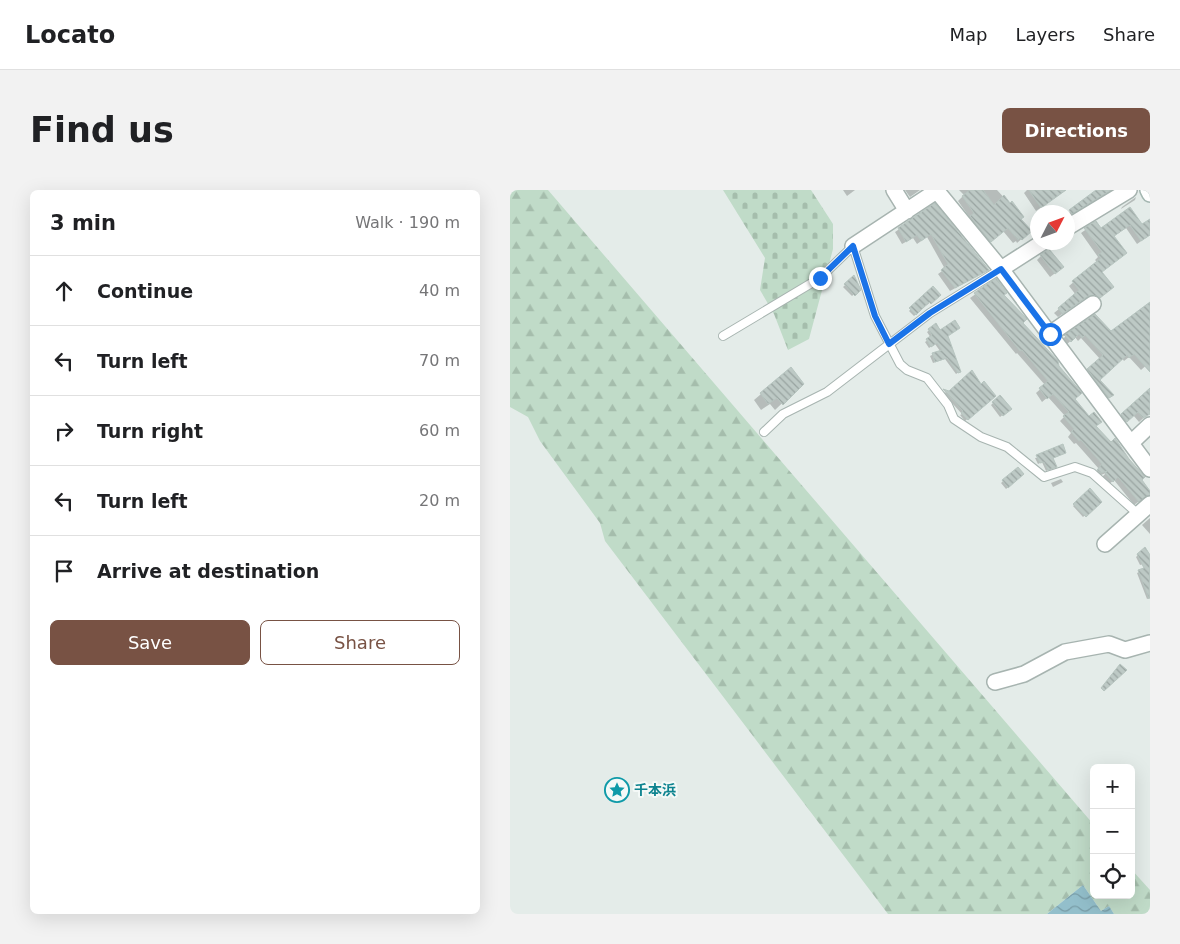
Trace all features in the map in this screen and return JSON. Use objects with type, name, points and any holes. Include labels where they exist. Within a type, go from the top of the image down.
[{"type":"street","points":[[894,190],[907,211]]},
{"type":"street","points":[[853,246],[937,190],[1001,269],[1150,468]]},
{"type":"street","points":[[1075,223],[1129,190]]},
{"type":"street","points":[[1148,190],[1150,194]]},
{"type":"street","points":[[1001,269],[1031,250]]},
{"type":"street","points":[[1050,334],[1093,304]]},
{"type":"street","points":[[1131,443],[1150,425]]},
{"type":"street","points":[[1104,544],[1150,504]]},
{"type":"street","points":[[995,682],[1024,674],[1065,652],[1109,644],[1125,650],[1150,643]]},
{"type":"lane","points":[[723,336],[820,278],[853,246],[875,316],[900,364],[907,370],[927,378],[948,405],[954,420],[981,437],[1007,447],[1044,477],[1075,467],[1092,473],[1138,514]]},
{"type":"lane","points":[[764,432],[783,414],[827,392],[930,313],[1001,269]]},
{"type":"green space","points":[[510,190],[548,190],[1090,820],[1090,895],[1083,885],[1047,914],[888,914],[605,541],[600,523],[540,441],[528,417],[510,407]]},
{"type":"green space","points":[[723,190],[811,190],[833,224],[833,249],[809,339],[788,350],[774,314],[760,290],[765,258]]},
{"type":"green space","points":[[1135,873],[1150,890],[1150,914],[1114,914],[1109,906],[1101,911],[1093,899],[1135,899]]},
{"type":"water","points":[[1083,885],[1090,895],[1090,899],[1093,899],[1101,911],[1109,906],[1114,914],[1047,914]]},
{"type":"building","points":[[970,190],[983,190],[994,205],[1004,195],[1010,203],[1012,201],[1024,217],[1021,219],[1030,229],[1030,233],[1022,240],[1020,238],[1018,240],[1008,228],[991,242],[970,216],[974,213],[962,196]]},
{"type":"building","points":[[1029,190],[1066,190],[1045,205],[1039,205]]},
{"type":"building","points":[[1096,190],[1111,190],[1075,212],[1075,206]]},
{"type":"building","points":[[935,203],[989,270],[955,288],[941,270],[948,264],[931,234],[921,241],[917,235],[906,242],[898,228]]},
{"type":"building","points":[[1130,207],[1142,224],[1150,219],[1150,235],[1141,241],[1130,225],[1114,236],[1127,253],[1102,272],[1114,287],[1100,298],[1093,295],[1088,296],[1062,314],[1058,308],[1079,290],[1072,281],[1101,258],[1098,255],[1102,252],[1084,228],[1096,221],[1101,228]]},
{"type":"building","points":[[1050,250],[1064,267],[1055,274],[1040,255]]},
{"type":"building","points":[[854,275],[861,290],[855,296],[844,284]]},
{"type":"building","points":[[996,278],[1007,293],[1004,295],[1027,319],[1023,323],[1058,361],[1059,366],[1082,393],[1075,399],[1089,416],[1094,412],[1102,422],[1096,426],[1111,442],[1115,438],[1129,459],[1145,477],[1142,480],[1150,491],[1150,495],[1139,502],[1118,477],[1113,482],[1105,473],[1107,471],[1101,473],[1097,470],[1102,464],[1081,440],[1079,441],[1071,432],[1074,429],[1063,416],[1069,412],[1053,394],[1047,399],[1039,388],[1048,381],[1022,350],[1020,351],[974,293]]},
{"type":"building","points":[[933,286],[941,295],[931,304],[929,302],[916,315],[909,308]]},
{"type":"building","points":[[1150,302],[1150,372],[1134,354],[1129,358],[1127,355],[1100,380],[1114,395],[1109,398],[1087,369],[1103,355],[1085,335],[1082,338],[1079,334],[1071,342],[1064,335],[1095,314],[1111,331]]},
{"type":"building","points":[[955,320],[960,328],[948,336],[961,372],[958,373],[947,358],[935,362],[932,353],[942,350],[937,343],[931,347],[926,339],[932,335],[928,329],[936,323],[940,330]]},
{"type":"building","points":[[791,367],[804,384],[783,405],[777,398],[768,404],[760,393]]},
{"type":"building","points":[[972,370],[981,384],[984,381],[996,396],[968,420],[961,413],[963,411],[943,389],[949,391]]},
{"type":"building","points":[[1150,388],[1150,414],[1143,418],[1138,412],[1127,422],[1121,414]]},
{"type":"building","points":[[1000,395],[1012,409],[1003,416],[992,402]]},
{"type":"building","points":[[1063,444],[1066,453],[1053,458],[1057,467],[1048,470],[1044,462],[1040,463],[1036,455]]},
{"type":"building","points":[[1018,467],[1024,474],[1008,488],[1002,480]]},
{"type":"building","points":[[1090,488],[1102,502],[1086,517],[1073,504]]},
{"type":"building","points":[[1145,547],[1150,555],[1149,599],[1138,570],[1144,568],[1137,554]]},
{"type":"building","points":[[1120,664],[1127,670],[1104,691],[1101,688]]},
{"type":"place","name":"千本浜","points":[[617,790]]},
{"type":"route","points":[[820,278],[853,246],[875,316],[889,344],[930,313],[1001,269],[1050,334]]}]
